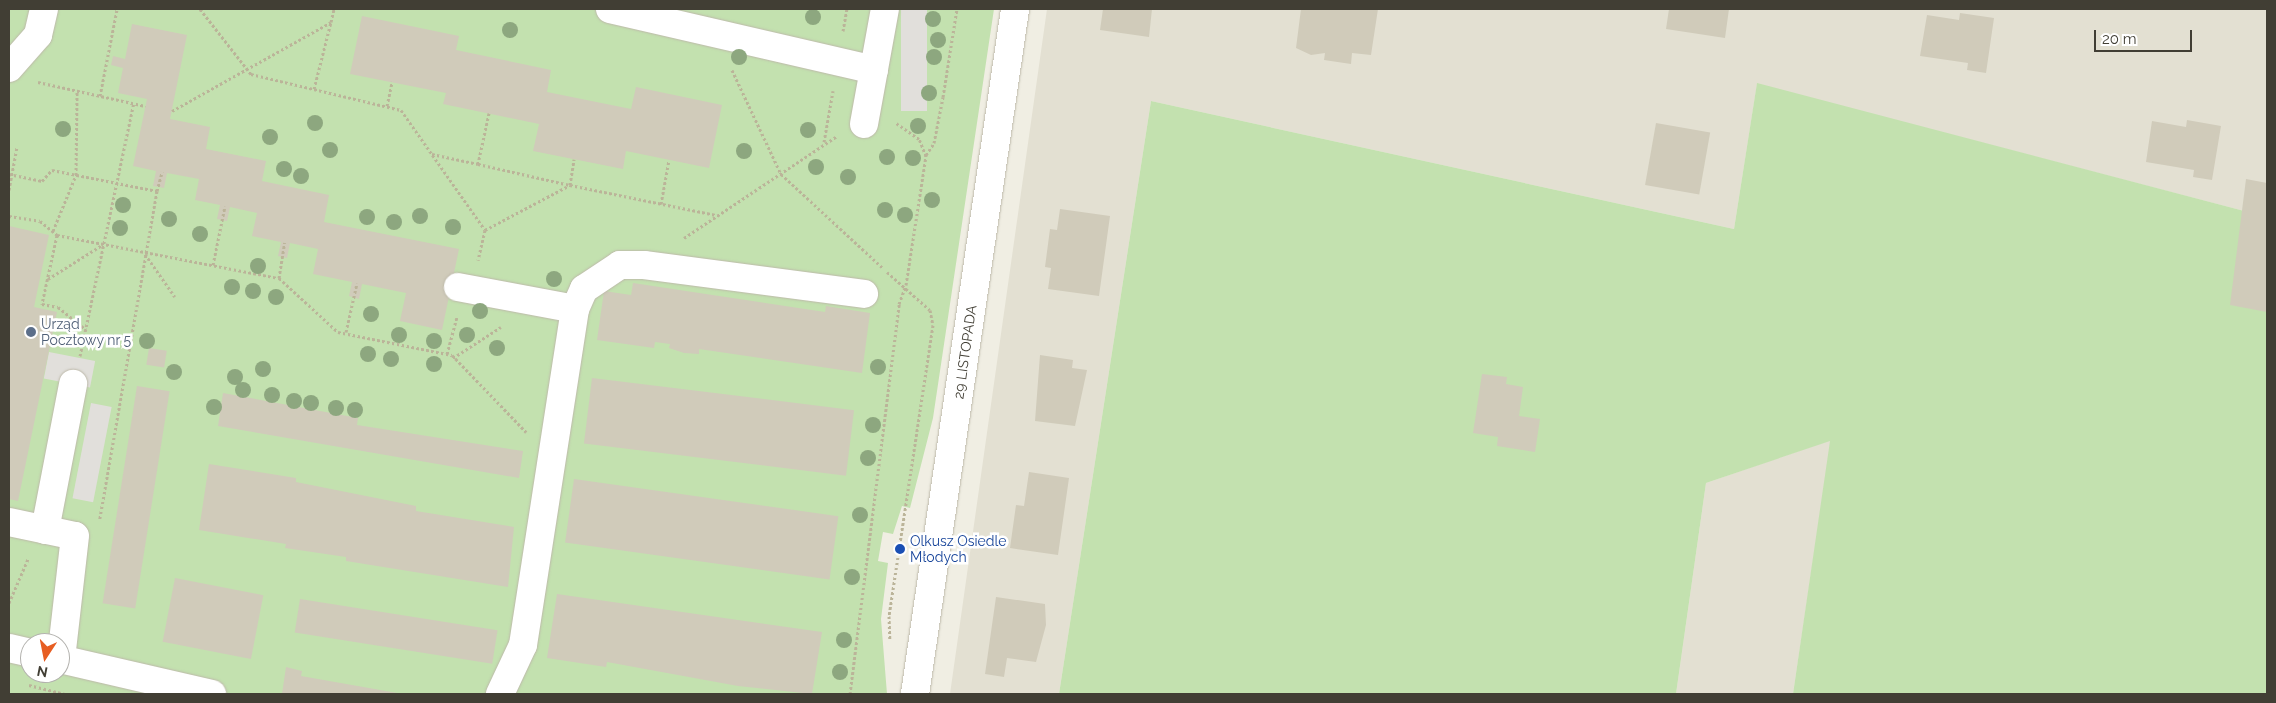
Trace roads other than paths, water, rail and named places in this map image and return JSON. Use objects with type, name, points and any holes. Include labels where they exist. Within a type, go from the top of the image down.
[{"type":"street","points":[[9,67],[38,35],[44,9]]},
{"type":"street","points":[[610,9],[715,30],[874,70]]},
{"type":"street","points":[[865,117],[885,9]]},
{"type":"street","name":"29 LISTOPADA","points":[[915,694],[1015,9]]},
{"type":"street","points":[[500,694],[523,645],[575,309],[584,289],[620,265],[864,294]]},
{"type":"street","points":[[458,287],[575,309]]},
{"type":"street","points":[[45,530],[73,384]]},
{"type":"street","points":[[9,522],[75,536],[63,633]]},
{"type":"street","points":[[70,661],[212,694]]},
{"type":"place","name":"Urząd Pocztowy nr 5","points":[[31,332]]},
{"type":"place","name":"Olkusz Osiedle Młodych","points":[[900,549]]}]
